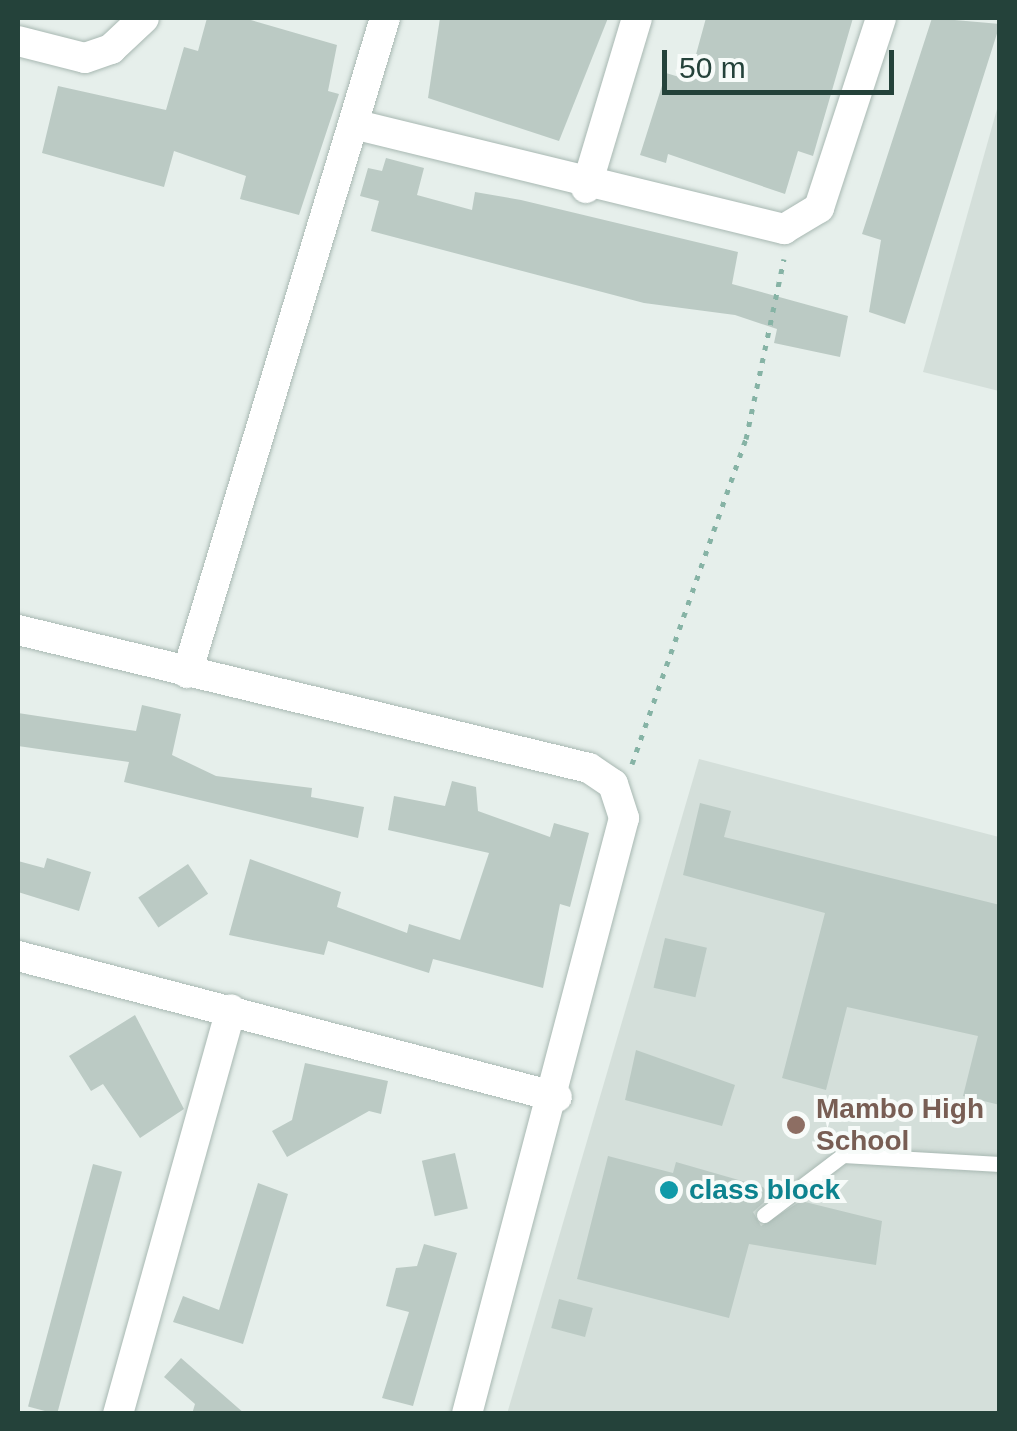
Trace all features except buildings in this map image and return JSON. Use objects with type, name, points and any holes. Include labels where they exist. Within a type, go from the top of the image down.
[{"type":"street","points":[[18,41],[85,58],[111,48],[144,18]]},
{"type":"street","points":[[586,188],[637,18]]},
{"type":"street","points":[[353,124],[586,188],[784,229],[819,208],[881,18]]},
{"type":"street","points":[[187,672],[353,124],[379,19]]},
{"type":"street","points":[[18,630],[589,768],[622,800],[557,1097],[467,1414]]},
{"type":"street","points":[[18,956],[557,1097]]},
{"type":"street","points":[[118,1414],[231,1010]]},
{"type":"lane","points":[[764,1215],[844,1156],[1000,1164]]},
{"type":"path","points":[[622,800],[746,440],[782,289],[784,229]]},
{"type":"shaded area","points":[[999,102],[999,391],[923,372]]},
{"type":"shaded area","name":"Mambo High School","points":[[699,759],[999,837],[999,1413],[507,1414]]},
{"type":"place","name":"Mambo High School","points":[[796,1125]]},
{"type":"place","name":"class block","points":[[669,1190]]}]
